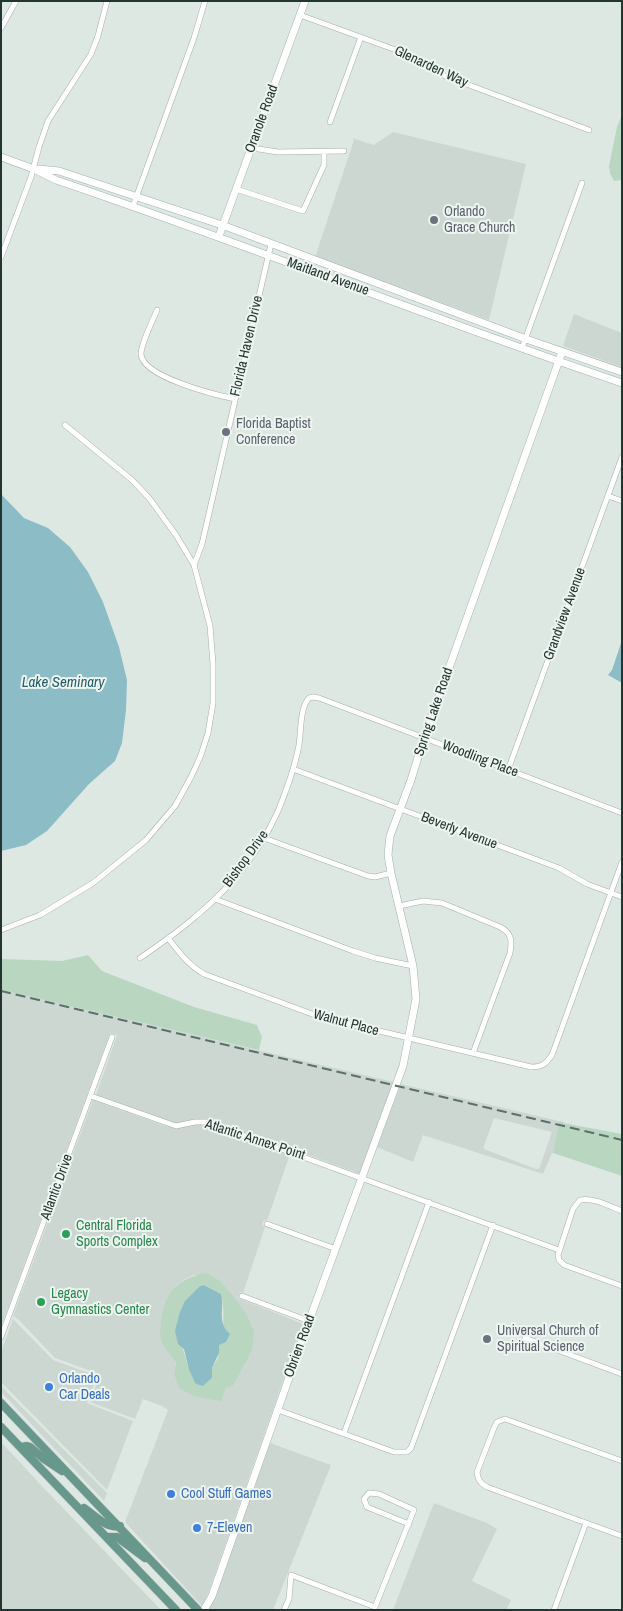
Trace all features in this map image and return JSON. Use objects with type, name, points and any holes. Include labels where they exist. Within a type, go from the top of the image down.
[{"type":"main road","points":[[1,1403],[198,1610]]},
{"type":"main road","points":[[1,1427],[176,1610]]},
{"type":"main road","points":[[21,1447],[30,1447],[74,1479]]},
{"type":"main road","points":[[72,1500],[107,1525],[120,1526]]},
{"type":"main road","points":[[107,1537],[117,1537],[158,1566]]},
{"type":"street","points":[[1,28],[16,1]]},
{"type":"street","points":[[1,257],[34,169],[48,121],[91,54],[98,36],[106,1]]},
{"type":"street","points":[[132,206],[194,38],[205,1]]},
{"type":"street","name":"Oranole Road","points":[[219,236],[305,1]]},
{"type":"street","name":"Glenarden Way","points":[[300,15],[415,57],[445,76],[589,130]]},
{"type":"street","points":[[330,122],[361,37]]},
{"type":"street","points":[[252,148],[278,152],[344,151]]},
{"type":"street","points":[[236,190],[303,210],[324,166],[324,152]]},
{"type":"street","name":"Maitland Avenue","points":[[1,156],[56,180],[219,236],[465,328],[622,383]]},
{"type":"street","name":"Maitland Avenue","points":[[34,169],[59,171],[222,225],[526,339],[622,372]]},
{"type":"street","points":[[522,348],[582,183]]},
{"type":"street","name":"Florida Haven Drive","points":[[194,565],[202,544],[271,244]]},
{"type":"street","points":[[386,286],[394,301]]},
{"type":"street","points":[[156,310],[142,347],[141,354],[146,364],[151,369],[188,387],[235,399]]},
{"type":"street","points":[[465,328],[469,318]]},
{"type":"street","name":"Spring Lake Road","points":[[398,1082],[409,1039],[416,999],[413,966],[388,855],[390,836],[562,352]]},
{"type":"street","points":[[1,930],[40,915],[94,883],[146,840],[161,824],[175,806],[201,755],[208,733],[213,703],[213,664],[210,626],[194,565],[176,535],[132,480],[65,425]]},
{"type":"street","name":"Grandview Avenue","points":[[508,770],[622,457]]},
{"type":"street","points":[[608,496],[622,501]]},
{"type":"street","name":"Woodling Place","points":[[309,698],[319,698],[622,813]]},
{"type":"street","name":"Bishop Drive","points":[[140,958],[195,918],[216,899],[245,865],[264,838],[284,796],[293,769],[299,744],[304,706],[309,698]]},
{"type":"street","name":"Beverly Avenue","points":[[293,769],[559,868],[587,884],[622,897]]},
{"type":"street","points":[[264,838],[362,874],[375,877],[391,873]]},
{"type":"street","points":[[611,893],[622,862]]},
{"type":"street","name":"Walnut Place","points":[[168,938],[185,960],[204,974],[312,1014],[531,1068],[542,1066],[552,1054],[611,893]]},
{"type":"street","points":[[216,899],[353,951],[413,966]]},
{"type":"street","points":[[399,906],[423,902],[442,904],[507,930],[510,936],[510,953],[473,1053]]},
{"type":"street","name":"Atlantic Drive","points":[[1,1337],[112,1037]]},
{"type":"street","name":"Obrien Road","points":[[204,1610],[212,1596],[309,1321],[398,1082]]},
{"type":"street","name":"Atlantic Annex Point","points":[[91,1096],[176,1126],[195,1122],[207,1122],[559,1250]]},
{"type":"street","points":[[622,1211],[592,1200],[580,1200],[573,1209],[558,1255],[559,1260],[564,1265],[622,1286]]},
{"type":"street","points":[[344,1433],[429,1202]]},
{"type":"street","points":[[267,1224],[336,1249]]},
{"type":"street","points":[[278,1410],[394,1452],[407,1452],[414,1443],[493,1225]]},
{"type":"street","points":[[242,1296],[309,1321]]},
{"type":"street","points":[[525,1338],[622,1374]]},
{"type":"street","points":[[622,1461],[505,1419],[498,1422],[494,1428],[479,1467],[478,1478],[487,1487],[622,1536]]},
{"type":"street","points":[[284,1610],[289,1599],[291,1575],[374,1607],[409,1524],[414,1510],[379,1494],[369,1494],[364,1499],[367,1507],[409,1524]]},
{"type":"street","points":[[554,1610],[586,1522]]},
{"type":"shaded area","points":[[393,132],[526,164],[489,320],[315,257],[354,140],[352,138],[374,145]]},
{"type":"shaded area","points":[[574,314],[622,333],[622,367],[563,346]]},
{"type":"shaded area","points":[[1,990],[394,1082],[360,1174],[295,1150],[294,1152],[291,1151],[267,1221],[264,1220],[262,1225],[265,1227],[243,1293],[240,1292],[238,1298],[303,1324],[208,1594],[202,1606],[125,1522],[168,1410],[143,1399],[135,1419],[90,1402],[99,1374],[55,1358],[13,1316],[93,1100],[168,1127],[170,1121],[96,1095],[117,1035],[110,1033],[1,1327]],"holes":[[[194,1275],[220,1281],[245,1312],[252,1351],[233,1386],[226,1388],[174,1374],[176,1362],[175,1287]]]},
{"type":"shaded area","points":[[401,1084],[559,1121],[553,1153],[543,1174],[423,1135],[413,1162],[377,1147]],"holes":[[[494,1118],[552,1132],[539,1169],[484,1149]]]},
{"type":"shaded area","points":[[13,1319],[53,1360],[97,1376],[87,1403],[133,1421],[107,1490],[1,1382],[1,1352]]},
{"type":"shaded area","points":[[1,1386],[107,1493],[104,1501],[1,1392]]},
{"type":"shaded area","points":[[1,1442],[39,1483],[161,1610],[1,1610]]},
{"type":"shaded area","points":[[270,1443],[331,1465],[273,1610],[208,1610],[215,1597]]},
{"type":"shaded area","points":[[434,1503],[487,1523],[497,1529],[472,1581],[511,1600],[506,1610],[393,1610]]},
{"type":"green space","points":[[622,115],[622,180],[614,181],[609,166],[617,127]]},
{"type":"green space","points":[[88,955],[102,971],[194,1007],[257,1025],[262,1037],[259,1050],[1,990],[1,959],[62,961]]},
{"type":"green space","points":[[559,1121],[622,1134],[622,1176],[553,1153]]},
{"type":"green space","points":[[206,1273],[220,1281],[245,1312],[254,1331],[252,1351],[233,1386],[226,1388],[221,1401],[196,1397],[180,1389],[174,1374],[176,1362],[165,1348],[160,1337],[162,1313],[169,1296],[180,1283],[196,1275]],"holes":[[[204,1285],[221,1294],[223,1311],[222,1343],[219,1345],[218,1358],[212,1368],[212,1378],[203,1386],[195,1383],[183,1349],[197,1290],[200,1286]]]},
{"type":"water","name":"Lake Seminary","points":[[1,494],[24,518],[48,528],[70,547],[88,572],[103,602],[119,647],[127,680],[122,743],[115,761],[89,784],[47,831],[26,845],[1,851]]},
{"type":"water","points":[[622,640],[622,683],[608,675],[612,670]]},
{"type":"water","points":[[204,1285],[221,1294],[223,1324],[230,1334],[226,1342],[219,1345],[219,1353],[212,1368],[212,1378],[203,1386],[195,1383],[189,1370],[184,1349],[178,1344],[175,1331],[185,1301],[200,1286]]},
{"type":"railway","points":[[1,991],[622,1140]]},
{"type":"place","name":"Orlando Grace Church","points":[[434,220]]},
{"type":"place","name":"Florida Baptist Conference","points":[[226,432]]},
{"type":"place","name":"Central Florida Sports Complex","points":[[66,1234]]},
{"type":"place","name":"Legacy Gymnastics Center","points":[[41,1302]]},
{"type":"place","name":"Universal Church of Spiritual Science","points":[[487,1339]]},
{"type":"place","name":"Orlando Car Deals","points":[[49,1387]]},
{"type":"place","name":"Cool Stuff Games","points":[[171,1494]]},
{"type":"place","name":"7-Eleven","points":[[197,1528]]}]
